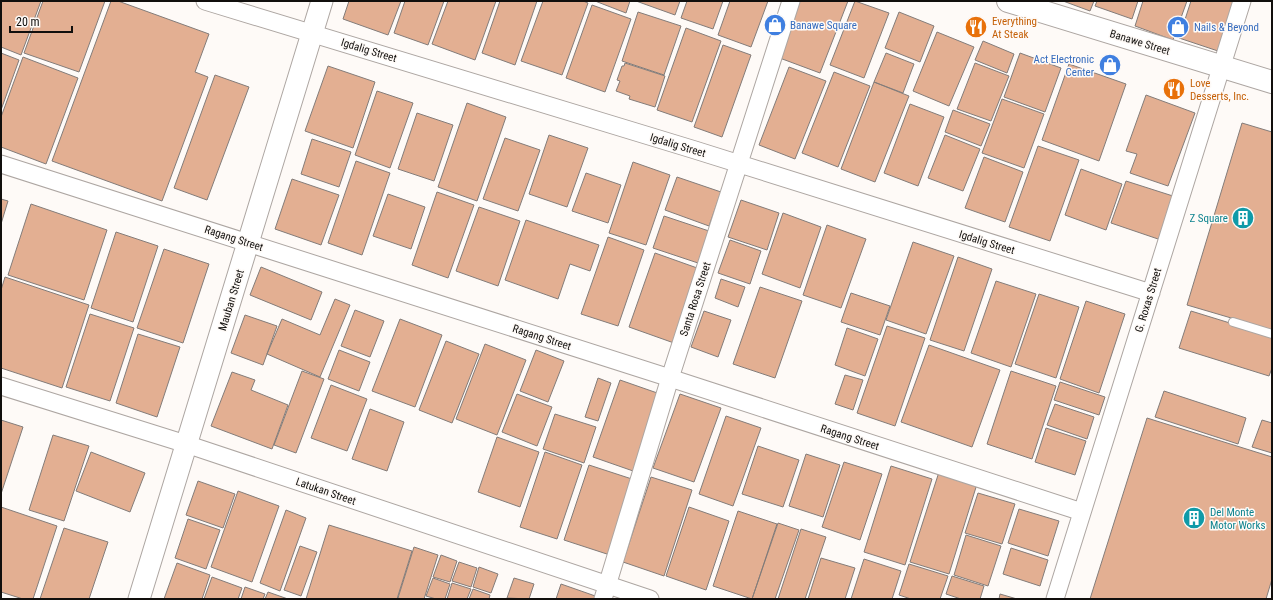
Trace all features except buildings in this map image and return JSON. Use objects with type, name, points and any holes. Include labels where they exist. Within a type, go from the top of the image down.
[{"type":"main road","name":"Banawe Street","points":[[1014,2],[1272,82]]},
{"type":"street","name":"Igdalig Street","points":[[205,1],[738,164],[1151,293]]},
{"type":"street","name":"Mauban Street","points":[[139,599],[322,1]]},
{"type":"street","name":"Santa Rosa Street","points":[[605,592],[670,378],[791,1]]},
{"type":"street","name":"G. Roxas Street","points":[[1055,599],[1242,1]]},
{"type":"street","name":"Ragang Street","points":[[1,164],[670,378],[1082,512]]},
{"type":"street","name":"Latukan Street","points":[[1,386],[186,444],[605,592],[650,599]]},
{"type":"lane","points":[[1233,322],[1272,334]]},
{"type":"place","name":"Banawe Square","points":[[775,25]]},
{"type":"place","name":"Everything At Steak","points":[[976,27]]},
{"type":"place","name":"Nails & Beyond","points":[[1178,27]]},
{"type":"place","name":"Act Electronic Center","points":[[1110,65]]},
{"type":"place","name":"Love Desserts, Inc.","points":[[1174,89]]},
{"type":"place","name":"Z Square","points":[[1243,218]]},
{"type":"place","name":"Del Monte Motor Works","points":[[1194,518]]}]
